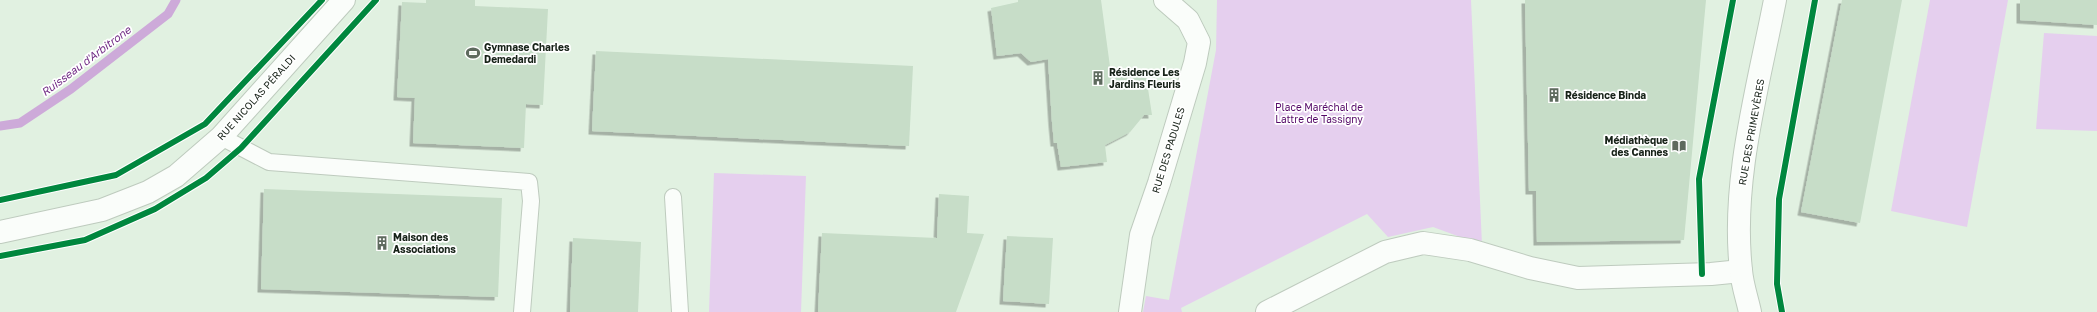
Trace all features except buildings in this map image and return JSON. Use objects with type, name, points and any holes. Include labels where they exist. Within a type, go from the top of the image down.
[{"type":"street","name":"RUE NICOLAS PÉRALDI","points":[[0,232],[102,210],[148,192],[176,176],[221,137],[344,0]]},
{"type":"street","name":"RUE DES PADULES","points":[[1130,312],[1141,235],[1159,183],[1195,63],[1199,42],[1188,20],[1165,0]]},
{"type":"street","name":"RUE DES PRIMEVÈRES","points":[[1750,312],[1741,271],[1739,220],[1743,169],[1775,0]]},
{"type":"street","points":[[1267,312],[1385,252],[1423,243],[1470,250],[1530,268],[1578,278],[1711,274],[1741,271]]},
{"type":"lane","points":[[221,137],[269,162],[529,182],[531,201],[522,312]]},
{"type":"lane","points":[[673,197],[680,312]]},
{"type":"green space","name":"Place Maréchal de Lattre de Tassigny","points":[[1217,0],[1471,0],[1482,245],[1433,227],[1388,237],[1367,214],[1181,308],[1182,312],[1143,312],[1146,296],[1169,300],[1216,50]]},
{"type":"green space","points":[[1930,0],[2008,0],[1967,227],[1891,211]]},
{"type":"green space","points":[[2044,33],[2097,36],[2097,131],[2036,129]]},
{"type":"green space","points":[[714,173],[806,176],[801,312],[709,312]]},
{"type":"waterway","name":"Ruisseau d'Arbitrone","points":[[0,126],[20,123],[71,89],[168,14],[176,0]]},
{"type":"cycle path","points":[[0,200],[116,175],[205,124],[322,0]]},
{"type":"cycle path","points":[[0,256],[85,240],[155,209],[206,178],[241,148],[376,0]]},
{"type":"cycle path","points":[[1702,274],[1699,179],[1733,0]]},
{"type":"cycle path","points":[[1782,312],[1777,284],[1779,199],[1815,0]]},
{"type":"place","name":"Gymnase Charles Demedardi","points":[[473,53]]},
{"type":"place","name":"Résidence Les Jardins Fleuris","points":[[1098,78]]},
{"type":"place","name":"Résidence Binda","points":[[1554,95]]},
{"type":"place","name":"Médiathèque des Cannes","points":[[1679,146]]},
{"type":"place","name":"Maison des Associations","points":[[382,243]]}]
